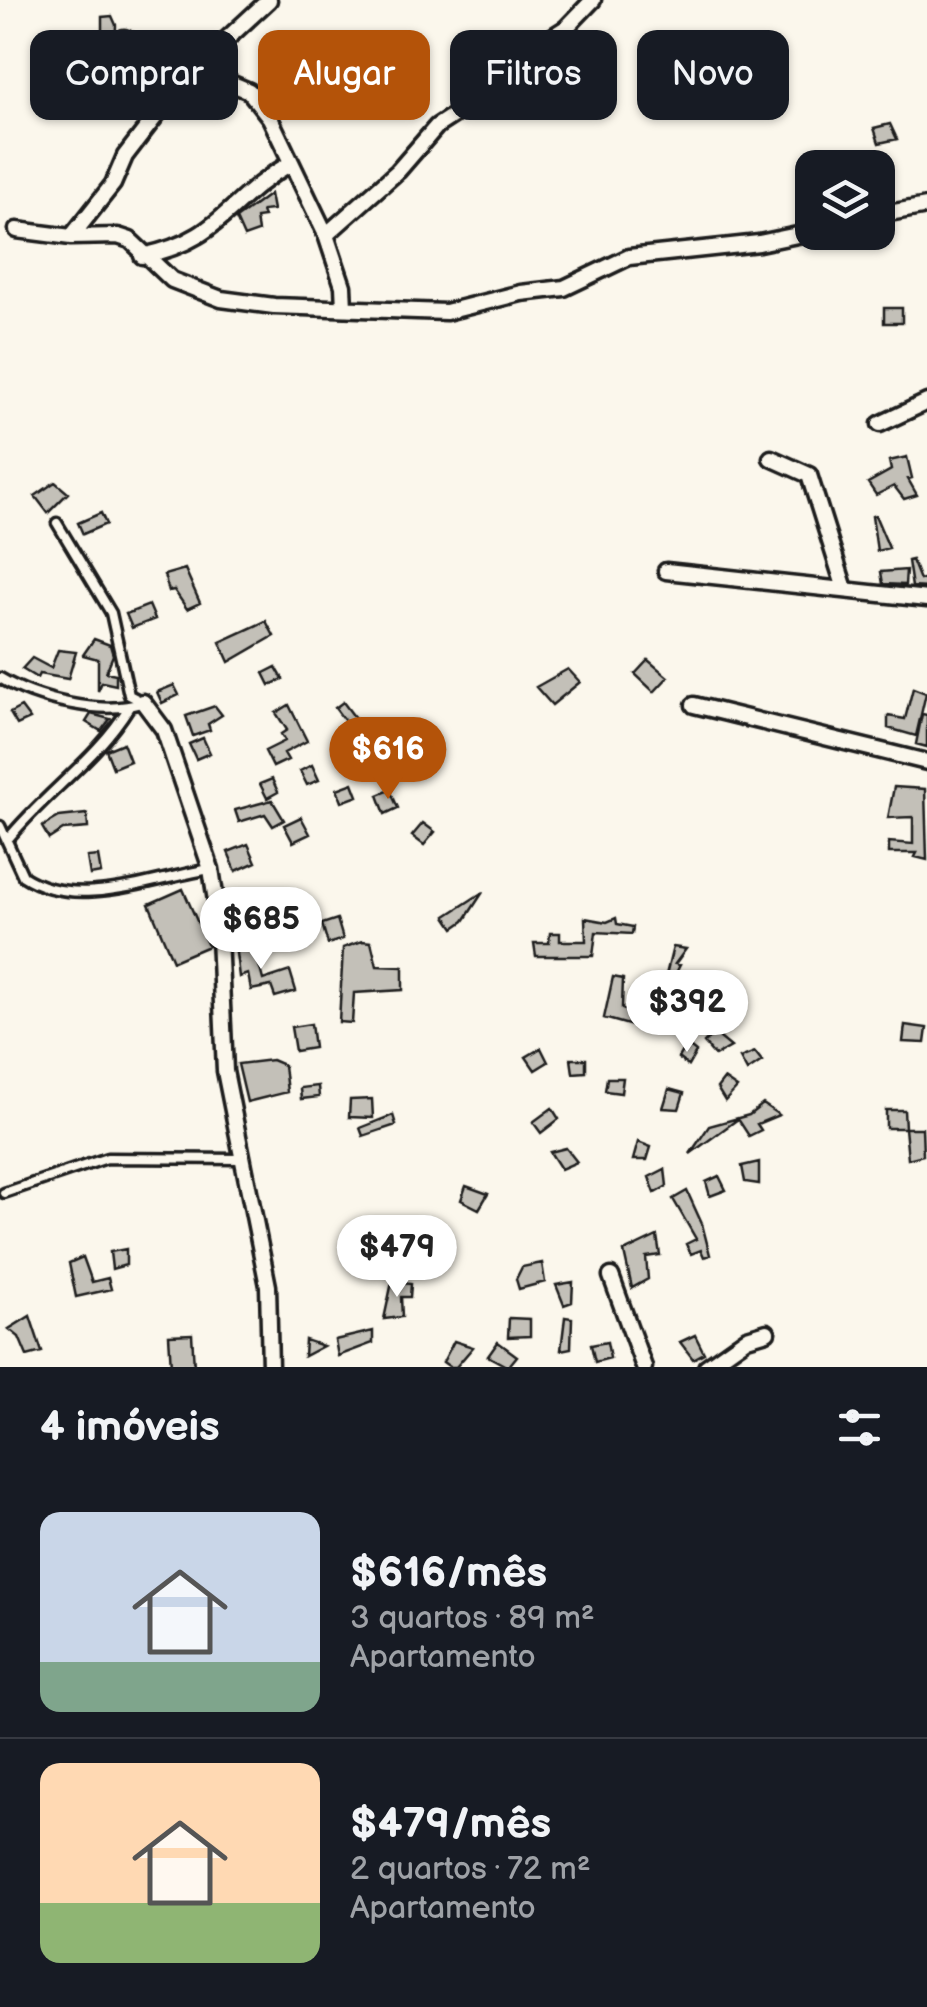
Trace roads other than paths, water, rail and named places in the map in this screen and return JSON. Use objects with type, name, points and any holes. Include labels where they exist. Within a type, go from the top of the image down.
[{"type":"street","points":[[236,30],[269,0]]},
{"type":"street","points":[[326,235],[398,171],[437,126],[477,100],[533,49],[566,28],[593,0]]},
{"type":"street","points":[[238,87],[249,91],[270,118],[326,235],[343,286],[344,308]]},
{"type":"street","points":[[71,237],[113,184],[126,156],[154,120]]},
{"type":"street","points":[[142,256],[175,249],[207,234],[254,186],[290,163]]},
{"type":"street","points":[[895,213],[927,206]]},
{"type":"street","points":[[16,230],[130,240],[142,256],[172,280],[221,300],[344,308],[462,309],[521,293],[564,288],[629,256],[759,243],[795,236]]},
{"type":"street","points":[[880,424],[927,402]]},
{"type":"street","points":[[771,458],[809,475],[846,589]]},
{"type":"street","points":[[666,571],[927,599]]},
{"type":"street","points":[[136,704],[164,730],[211,868],[218,914],[226,1070],[268,1286],[270,1367]]},
{"type":"street","points":[[694,705],[927,762]]},
{"type":"street","points":[[611,1276],[644,1367]]},
{"type":"street","points":[[706,1367],[747,1338],[767,1332]]},
{"type":"lane","points":[[57,523],[111,613],[129,694],[136,704]]},
{"type":"lane","points":[[0,678],[34,696],[58,702],[136,704]]},
{"type":"lane","points":[[8,839],[39,800],[98,750],[136,704]]},
{"type":"lane","points":[[0,826],[23,876],[55,891],[85,892],[211,868]]},
{"type":"lane","points":[[4,1192],[107,1158],[242,1159]]}]
